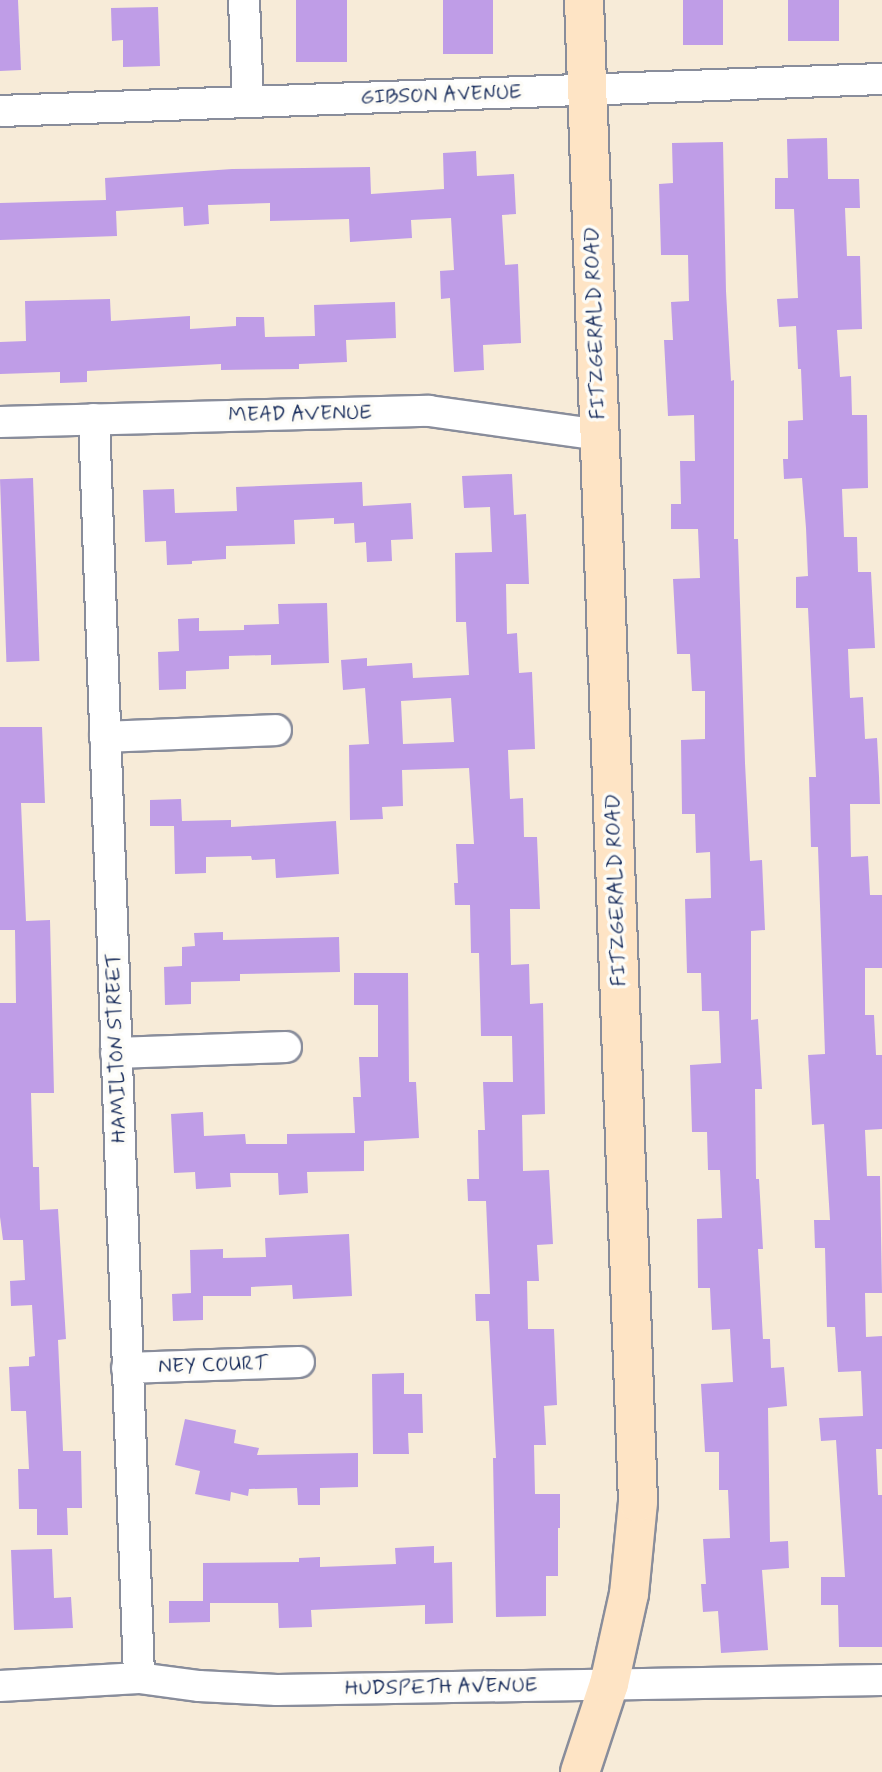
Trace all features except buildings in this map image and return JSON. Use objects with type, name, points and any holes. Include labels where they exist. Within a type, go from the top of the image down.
[{"type":"main road","name":"FITZGERALD ROAD","points":[[580,1772],[608,1684],[629,1594],[638,1502],[584,0]]},
{"type":"street","points":[[244,0],[248,102]]},
{"type":"street","name":"GIBSON AVENUE","points":[[0,111],[882,79]]},
{"type":"street","name":"MEAD AVENUE","points":[[0,422],[429,411],[599,435]]},
{"type":"street","name":"HAMILTON STREET","points":[[94,419],[139,1678]]},
{"type":"street","points":[[105,737],[276,730]]},
{"type":"street","points":[[116,1054],[286,1047]]},
{"type":"street","name":"NEY COURT","points":[[127,1368],[299,1362]]},
{"type":"street","name":"HUDSPETH AVENUE","points":[[0,1686],[139,1678],[198,1686],[277,1690],[882,1680]]}]
